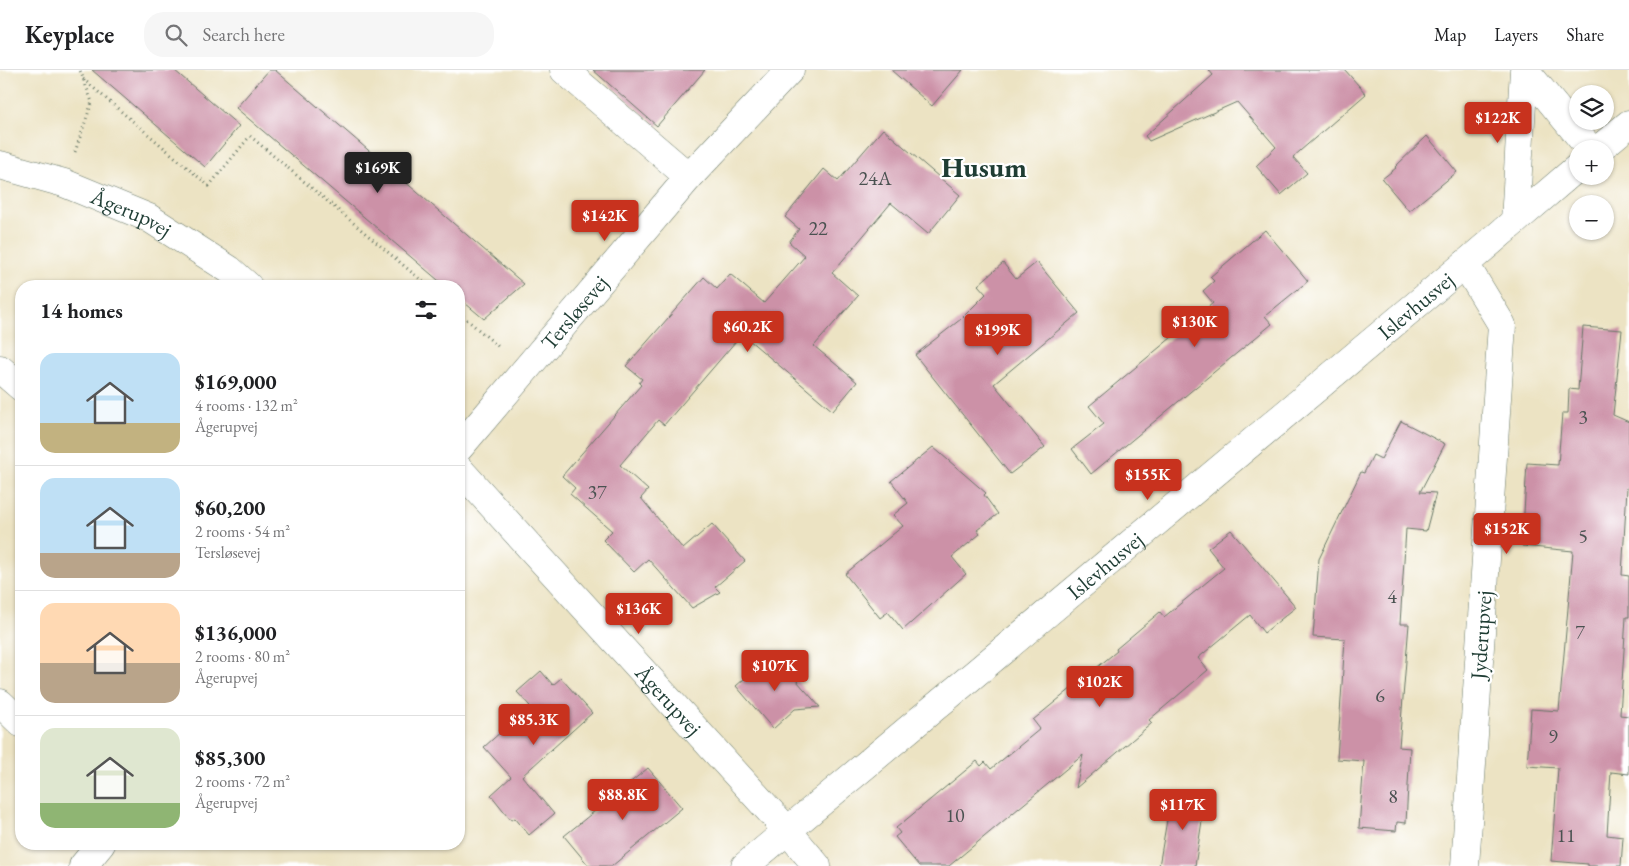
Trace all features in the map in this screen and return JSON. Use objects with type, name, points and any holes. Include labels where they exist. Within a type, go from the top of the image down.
[{"type":"street","points":[[564,70],[689,177]]},
{"type":"street","name":"Tersløsevej","points":[[465,441],[689,177],[790,70]]},
{"type":"street","points":[[1525,70],[1583,140]]},
{"type":"street","points":[[1515,220],[1525,70]]},
{"type":"street","points":[[1610,140],[1629,124]]},
{"type":"street","name":"Ågerupvej","points":[[0,165],[64,183],[149,218],[230,270],[241,280]]},
{"type":"street","name":"Islevhusvej","points":[[745,866],[1569,175]]},
{"type":"street","name":"Jyderupvej","points":[[1464,264],[1502,325],[1465,866]]},
{"type":"street","points":[[0,369],[15,382]]},
{"type":"street","name":"Ågerupvej","points":[[465,476],[787,830],[817,866]]},
{"type":"street","points":[[0,703],[15,717]]},
{"type":"street","points":[[83,866],[96,850]]},
{"type":"path","points":[[64,183],[92,102],[80,70]]},
{"type":"path","points":[[83,79],[209,186],[250,136],[421,280]]},
{"type":"path","points":[[465,317],[526,369]]},
{"type":"building","points":[[92,70],[174,70],[239,126],[205,167]]},
{"type":"building","points":[[269,70],[275,70],[524,284],[484,319],[465,303],[465,280],[438,280],[236,108]]},
{"type":"building","points":[[593,70],[705,70],[657,126]]},
{"type":"building","points":[[891,70],[963,70],[932,106]]},
{"type":"building","points":[[1209,70],[1345,70],[1366,94],[1293,157],[1307,173],[1281,195],[1256,166],[1276,147],[1237,102],[1149,141],[1145,136],[1213,75]]},
{"type":"building","points":[[883,129],[960,195],[928,234],[891,203],[832,273],[858,296],[814,346],[857,382],[833,411],[742,334],[664,425],[658,420],[620,465],[648,490],[641,498],[683,549],[712,524],[745,561],[715,587],[720,592],[692,608],[648,559],[634,572],[603,540],[612,531],[570,494],[575,488],[562,476],[641,385],[639,383],[642,379],[626,366],[704,277],[717,289],[730,274],[764,303],[805,256],[789,242],[799,229],[785,217],[824,169],[838,181]]},
{"type":"building","points":[[1427,136],[1457,172],[1409,211],[1382,179],[1396,168]]},
{"type":"building","points":[[1265,230],[1308,281],[1265,316],[1272,324],[1091,474],[1072,449],[1104,424],[1089,406],[1213,303],[1203,291],[1214,281],[1210,277]]},
{"type":"building","points":[[1037,262],[1079,313],[994,384],[1045,447],[1010,474],[915,355],[961,319],[986,294],[978,285],[1003,263],[1016,279]]},
{"type":"building","points":[[1583,327],[1622,330],[1613,415],[1629,422],[1629,488],[1627,488],[1622,575],[1629,576],[1629,617],[1626,617],[1620,715],[1629,716],[1629,774],[1611,772],[1607,835],[1623,837],[1621,866],[1588,866],[1588,864],[1551,861],[1558,768],[1527,766],[1531,709],[1559,711],[1573,551],[1522,546],[1527,463],[1558,465],[1562,413],[1568,413],[1569,389],[1578,390]]},
{"type":"building","points":[[1401,421],[1445,444],[1420,492],[1436,493],[1426,531],[1406,529],[1400,624],[1409,624],[1399,747],[1410,748],[1406,823],[1397,822],[1396,831],[1359,828],[1364,761],[1337,759],[1345,639],[1313,637],[1319,559],[1361,472],[1364,473],[1373,455],[1381,459]]},
{"type":"building","points":[[933,447],[986,493],[984,495],[998,514],[977,530],[980,534],[952,557],[966,574],[903,630],[888,612],[880,618],[845,574],[903,526],[893,515],[908,503],[891,481]]},
{"type":"building","points":[[1231,530],[1296,607],[1264,633],[1250,615],[1198,658],[1208,670],[1149,720],[1152,723],[1076,788],[1083,755],[949,866],[919,866],[895,837],[900,833],[896,828],[977,761],[981,766],[985,762],[991,769],[1040,729],[1033,720],[1117,651],[1116,649],[1160,612],[1164,617],[1224,568],[1208,548]]},
{"type":"building","points":[[773,654],[820,707],[795,709],[773,729],[736,686]]},
{"type":"building","points":[[541,671],[553,685],[561,678],[592,713],[522,776],[554,814],[529,835],[515,818],[511,820],[491,795],[511,777],[484,747],[530,706],[517,692]]},
{"type":"building","points":[[648,768],[682,808],[612,866],[589,866],[564,836]]},
{"type":"building","points":[[1206,795],[1195,866],[1159,866],[1171,797]]},
{"type":"district","name":"Husum","points":[[984,167]]}]
